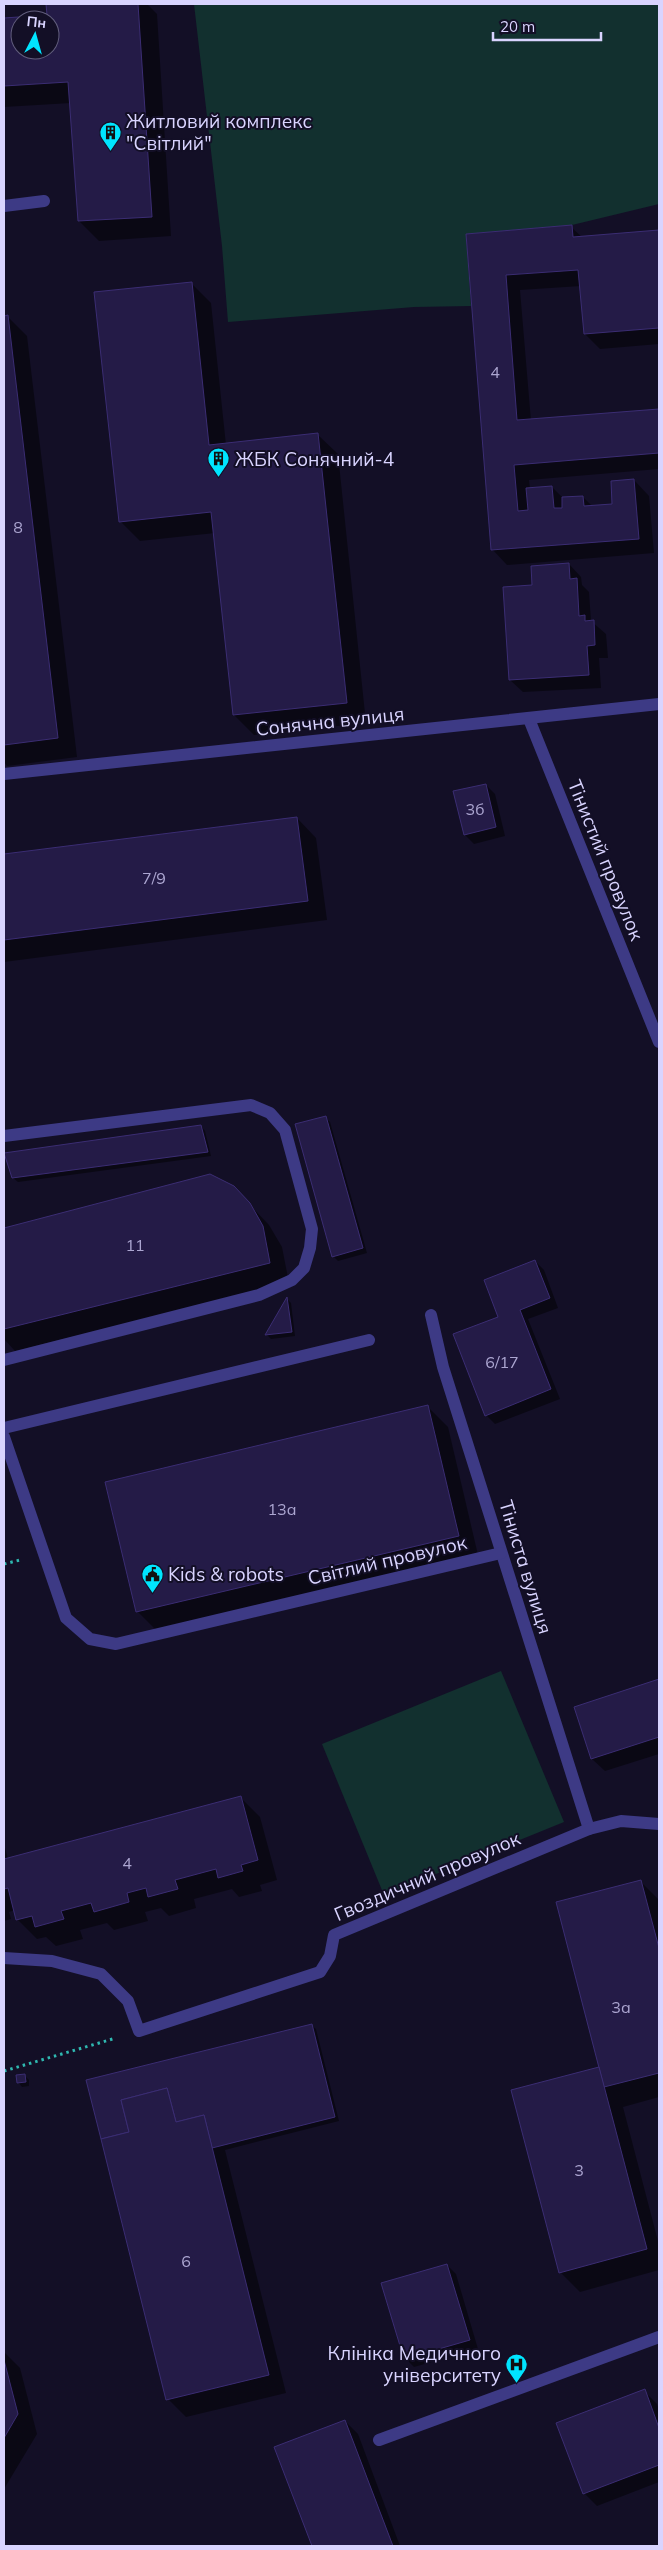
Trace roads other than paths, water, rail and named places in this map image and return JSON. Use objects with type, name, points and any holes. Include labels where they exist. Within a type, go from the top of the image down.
[{"type":"street","points":[[4,206],[44,201]]},
{"type":"street","name":"Сонячна вулиця","points":[[4,774],[659,704]]},
{"type":"street","name":"Тінистий провулок","points":[[528,719],[659,1042]]},
{"type":"street","points":[[4,1136],[251,1105],[270,1113],[285,1130],[312,1229],[310,1248],[304,1268],[292,1280],[259,1295],[4,1360]]},
{"type":"street","name":"Тіниста вулиця","points":[[431,1315],[443,1367],[589,1830]]},
{"type":"street","points":[[4,1428],[369,1340]]},
{"type":"street","name":"Світлий провулок","points":[[4,1437],[66,1618],[90,1639],[116,1644],[501,1553]]},
{"type":"street","name":"Гвоздичний провулок","points":[[4,1958],[52,1961],[101,1974],[128,2001],[140,2031],[320,1972],[330,1956],[334,1935],[589,1830],[621,1822],[659,1824]]},
{"type":"street","points":[[379,2440],[659,2337]]},
{"type":"place","name":"Житловий комплекс \"Світлий\"","points":[[110,151]]},
{"type":"place","name":"ЖБК Сонячний-4","points":[[219,478]]},
{"type":"place","name":"Kids & robots","points":[[152,1593]]},
{"type":"place","name":"Клініка Медичного університету","points":[[517,2383]]}]
